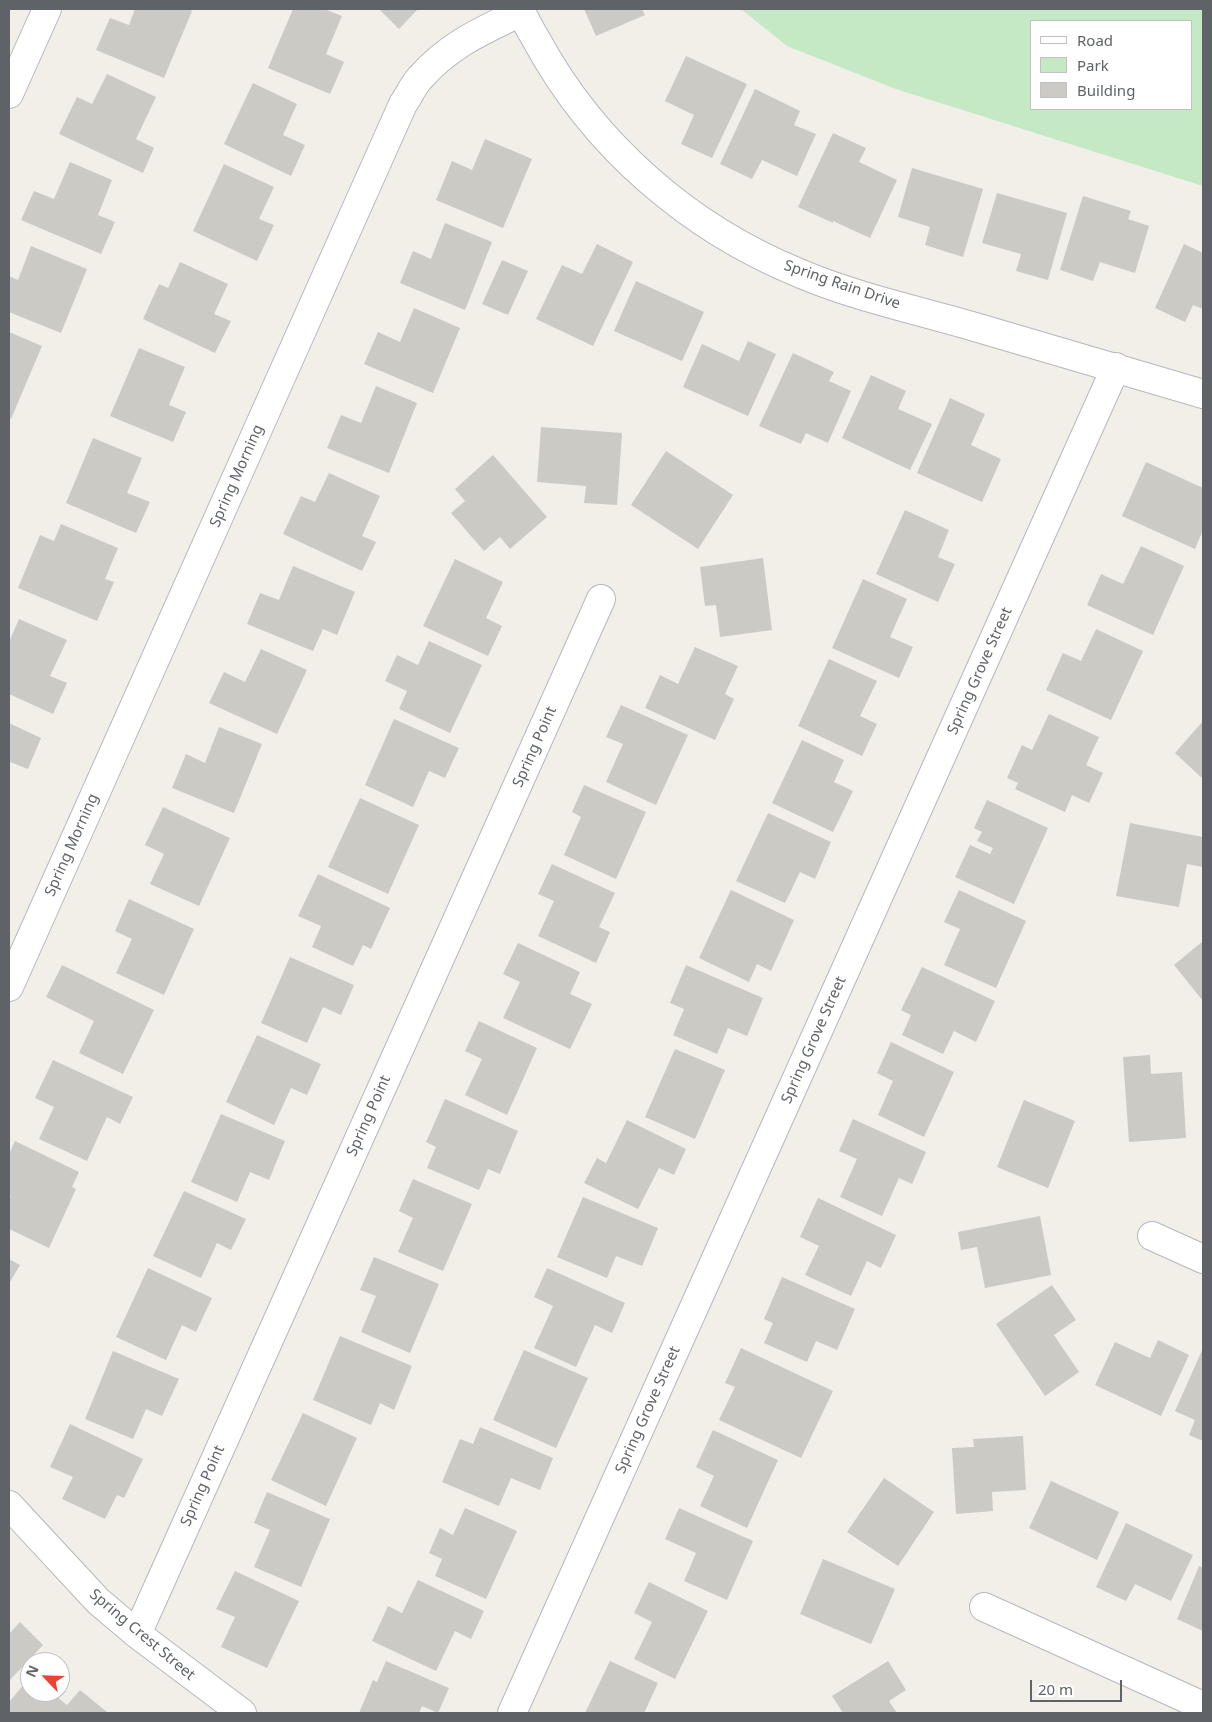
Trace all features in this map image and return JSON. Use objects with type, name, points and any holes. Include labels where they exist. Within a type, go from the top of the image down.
[{"type":"street","points":[[9,94],[47,9]]},
{"type":"street","name":"Spring Rain Drive","points":[[520,10],[549,64],[581,108],[617,150],[657,188],[702,221],[751,251],[808,276],[852,292],[1203,394]]},
{"type":"street","name":"Spring Morning","points":[[9,986],[404,104],[419,79],[439,59],[463,41],[520,10]]},
{"type":"street","name":"Spring Grove Street","points":[[512,1713],[1116,368]]},
{"type":"street","name":"Spring Point","points":[[137,1634],[601,599]]},
{"type":"street","points":[[1152,1236],[1203,1259]]},
{"type":"street","name":"Spring Crest Street","points":[[9,1505],[98,1601],[137,1634],[242,1713]]},
{"type":"street","points":[[984,1607],[1203,1706]]},
{"type":"green space","points":[[741,9],[1203,9],[1203,186],[896,89],[787,46]]},
{"type":"building","points":[[135,9],[188,9],[192,11],[164,78],[96,50],[110,18],[129,25]]},
{"type":"building","points":[[293,9],[324,9],[342,16],[326,54],[344,62],[330,94],[268,68]]},
{"type":"building","points":[[379,9],[418,9],[399,29]]},
{"type":"building","points":[[584,9],[642,9],[645,15],[596,36]]},
{"type":"building","points":[[686,56],[747,84],[712,158],[681,144],[694,115],[665,101]]},
{"type":"building","points":[[107,74],[156,97],[136,139],[154,148],[143,173],[59,134],[77,97],[92,104]]},
{"type":"building","points":[[253,83],[297,104],[283,135],[305,145],[291,176],[224,144]]},
{"type":"building","points":[[755,89],[800,111],[794,125],[816,134],[797,176],[762,160],[752,179],[720,164]]},
{"type":"building","points":[[833,133],[866,148],[859,162],[897,180],[870,238],[798,207]]},
{"type":"building","points":[[485,139],[532,159],[503,228],[436,200],[452,161],[472,170]]},
{"type":"building","points":[[70,162],[112,180],[98,215],[115,222],[101,254],[21,220],[34,191],[54,199]]},
{"type":"building","points":[[224,164],[274,187],[259,219],[274,225],[257,261],[193,231]]},
{"type":"building","points":[[912,168],[983,189],[963,257],[925,245],[930,227],[898,217]]},
{"type":"building","points":[[997,193],[1067,213],[1048,280],[1016,271],[1021,254],[982,243]]},
{"type":"building","points":[[1083,196],[1131,211],[1128,219],[1149,226],[1135,273],[1100,262],[1093,281],[1060,270]]},
{"type":"building","points":[[445,223],[492,242],[465,310],[400,283],[413,251],[431,259]]},
{"type":"building","points":[[597,244],[633,262],[593,346],[536,319],[562,265],[582,274]]},
{"type":"building","points":[[1184,244],[1203,253],[1203,309],[1193,305],[1185,322],[1155,308]]},
{"type":"building","points":[[31,246],[87,269],[61,333],[9,312],[9,276],[18,280]]},
{"type":"building","points":[[502,260],[528,271],[508,315],[482,304]]},
{"type":"building","points":[[180,262],[228,284],[214,314],[231,321],[215,353],[143,319],[159,284],[168,288]]},
{"type":"building","points":[[636,281],[704,312],[682,361],[614,331]]},
{"type":"building","points":[[414,308],[460,328],[433,393],[364,364],[378,332],[400,342]]},
{"type":"building","points":[[9,332],[42,346],[11,419],[9,418]]},
{"type":"building","points":[[748,341],[776,354],[748,416],[683,387],[702,344],[739,361]]},
{"type":"building","points":[[139,348],[185,367],[169,405],[186,412],[173,442],[110,416]]},
{"type":"building","points":[[793,353],[834,372],[829,381],[851,391],[828,443],[806,433],[801,444],[759,426]]},
{"type":"building","points":[[871,375],[906,391],[898,409],[932,424],[910,470],[842,438]]},
{"type":"building","points":[[376,386],[417,403],[389,473],[327,448],[341,415],[361,423]]},
{"type":"building","points":[[950,398],[985,414],[971,445],[1001,459],[982,502],[917,473]]},
{"type":"building","points":[[541,427],[622,433],[617,505],[584,503],[586,486],[537,482]]},
{"type":"building","points":[[93,438],[142,458],[127,493],[150,502],[136,533],[66,503]]},
{"type":"building","points":[[666,451],[733,495],[698,549],[631,505]]},
{"type":"building","points":[[493,455],[547,517],[510,549],[500,537],[484,551],[451,513],[465,501],[455,489]]},
{"type":"building","points":[[1146,462],[1203,488],[1203,530],[1195,549],[1122,516]]},
{"type":"building","points":[[329,473],[380,496],[362,536],[376,542],[362,571],[283,534],[301,496],[315,502]]},
{"type":"building","points":[[905,510],[949,530],[938,557],[955,564],[938,602],[876,574]]},
{"type":"building","points":[[61,524],[118,548],[105,579],[114,582],[97,621],[18,588],[40,535],[54,541]]},
{"type":"building","points":[[1141,546],[1184,566],[1153,635],[1087,605],[1101,574],[1123,584]]},
{"type":"building","points":[[763,558],[772,630],[720,637],[716,605],[705,606],[700,567]]},
{"type":"building","points":[[455,559],[503,582],[486,618],[502,626],[488,656],[423,626]]},
{"type":"building","points":[[293,566],[355,592],[337,635],[323,629],[313,651],[247,624],[260,593],[279,600]]},
{"type":"building","points":[[863,579],[907,599],[890,637],[913,647],[899,678],[832,648]]},
{"type":"building","points":[[19,619],[67,640],[50,676],[67,683],[53,714],[9,694],[9,642]]},
{"type":"building","points":[[1096,629],[1143,651],[1111,720],[1046,690],[1063,653],[1081,661]]},
{"type":"building","points":[[429,641],[482,665],[450,733],[399,709],[407,691],[385,681],[397,655],[418,665]]},
{"type":"building","points":[[695,647],[738,666],[725,694],[734,699],[715,740],[645,708],[660,675],[678,684]]},
{"type":"building","points":[[261,649],[307,670],[277,734],[209,703],[224,672],[245,682]]},
{"type":"building","points":[[829,659],[877,681],[860,716],[877,724],[862,756],[798,726]]},
{"type":"building","points":[[621,705],[688,735],[656,805],[606,782],[623,744],[606,737]]},
{"type":"building","points":[[1049,714],[1099,737],[1086,765],[1103,773],[1089,803],[1072,795],[1065,812],[1015,789],[1018,783],[1007,778],[1022,745],[1032,750]]},
{"type":"building","points":[[394,719],[459,748],[445,778],[429,771],[413,807],[365,785]]},
{"type":"building","points":[[1203,721],[1203,779],[1175,753]]},
{"type":"building","points":[[9,723],[41,738],[28,769],[10,762],[9,765]]},
{"type":"building","points":[[219,727],[262,744],[234,813],[172,788],[186,754],[205,763]]},
{"type":"building","points":[[802,740],[844,760],[834,782],[853,791],[833,832],[772,803]]},
{"type":"building","points":[[584,785],[646,812],[616,879],[564,855],[581,817],[572,812]]},
{"type":"building","points":[[360,798],[419,825],[388,894],[328,867]]},
{"type":"building","points":[[987,800],[1048,828],[1014,904],[955,877],[970,845],[990,854],[993,848],[977,841],[982,832],[974,828]]},
{"type":"building","points":[[163,807],[230,838],[199,906],[150,884],[164,854],[145,845]]},
{"type":"building","points":[[768,813],[831,842],[815,879],[800,872],[785,903],[736,881]]},
{"type":"building","points":[[1130,823],[1203,837],[1203,867],[1187,864],[1179,907],[1116,896]]},
{"type":"building","points":[[552,864],[615,893],[599,927],[610,932],[596,963],[538,936],[554,901],[538,894]]},
{"type":"building","points":[[318,874],[390,908],[371,949],[363,945],[353,966],[312,947],[321,926],[298,916]]},
{"type":"building","points":[[731,890],[794,920],[771,971],[757,964],[749,982],[699,958]]},
{"type":"building","points":[[959,890],[1026,921],[996,988],[944,965],[960,929],[944,922]]},
{"type":"building","points":[[129,899],[194,929],[164,995],[116,973],[132,939],[115,931]]},
{"type":"building","points":[[1203,941],[1203,1001],[1174,965]]},
{"type":"building","points":[[518,943],[580,972],[570,994],[592,1004],[570,1049],[503,1018],[520,982],[503,974]]},
{"type":"building","points":[[290,957],[354,985],[341,1015],[323,1007],[307,1043],[261,1023]]},
{"type":"building","points":[[62,965],[154,1010],[123,1074],[79,1053],[94,1021],[46,997]]},
{"type":"building","points":[[686,965],[763,998],[747,1036],[728,1028],[717,1054],[673,1035],[684,1009],[670,1003]]},
{"type":"building","points":[[922,967],[995,1001],[976,1042],[954,1031],[943,1054],[902,1035],[911,1015],[901,1010]]},
{"type":"building","points":[[479,1021],[537,1048],[507,1115],[465,1095],[482,1059],[465,1051]]},
{"type":"building","points":[[257,1035],[321,1064],[307,1095],[291,1088],[274,1125],[226,1102]]},
{"type":"building","points":[[891,1042],[954,1072],[924,1137],[878,1115],[893,1081],[877,1073]]},
{"type":"building","points":[[675,1049],[725,1070],[695,1139],[645,1117]]},
{"type":"building","points":[[1150,1055],[1151,1074],[1182,1072],[1186,1138],[1129,1142],[1123,1057]]},
{"type":"building","points":[[53,1060],[133,1097],[120,1124],[107,1117],[87,1161],[39,1139],[54,1107],[35,1098]]},
{"type":"building","points":[[445,1099],[518,1131],[500,1174],[488,1169],[479,1190],[427,1168],[436,1147],[426,1142]]},
{"type":"building","points":[[1024,1100],[1075,1121],[1048,1188],[997,1167]]},
{"type":"building","points":[[221,1114],[285,1141],[269,1180],[250,1172],[237,1202],[191,1182]]},
{"type":"building","points":[[853,1119],[926,1152],[912,1184],[899,1178],[882,1216],[840,1197],[857,1159],[839,1151]]},
{"type":"building","points":[[627,1120],[686,1149],[674,1175],[659,1168],[638,1209],[584,1183],[597,1158],[606,1163]]},
{"type":"building","points":[[15,1141],[79,1172],[72,1187],[76,1189],[49,1248],[9,1229],[9,1201],[11,1196],[9,1195],[9,1154]]},
{"type":"building","points":[[413,1179],[472,1204],[443,1271],[398,1252],[413,1218],[399,1211]]},
{"type":"building","points":[[184,1191],[246,1219],[231,1250],[217,1243],[201,1278],[153,1256]]},
{"type":"building","points":[[583,1197],[658,1228],[642,1266],[616,1256],[607,1278],[557,1257]]},
{"type":"building","points":[[818,1198],[896,1235],[881,1268],[867,1261],[851,1296],[805,1275],[819,1246],[800,1237]]},
{"type":"building","points":[[1040,1216],[1051,1275],[985,1288],[977,1247],[961,1250],[958,1232]]},
{"type":"building","points":[[374,1257],[439,1284],[410,1353],[361,1332],[376,1296],[360,1290]]},
{"type":"building","points":[[9,1259],[20,1265],[9,1284]]},
{"type":"building","points":[[148,1268],[212,1298],[196,1332],[182,1325],[166,1360],[116,1337]]},
{"type":"building","points":[[547,1268],[625,1303],[612,1333],[595,1325],[576,1367],[534,1348],[553,1306],[534,1297]]},
{"type":"building","points":[[782,1277],[855,1309],[837,1350],[816,1341],[807,1362],[764,1343],[773,1323],[764,1319]]},
{"type":"building","points":[[1052,1285],[1076,1320],[1054,1335],[1079,1372],[1045,1396],[996,1324]]},
{"type":"building","points":[[340,1336],[412,1366],[394,1410],[380,1403],[371,1425],[313,1400]]},
{"type":"building","points":[[1158,1340],[1189,1355],[1161,1416],[1095,1385],[1115,1342],[1150,1358]]},
{"type":"building","points":[[741,1348],[833,1391],[801,1458],[719,1420],[735,1387],[725,1383]]},
{"type":"building","points":[[1203,1348],[1203,1441],[1189,1435],[1195,1420],[1175,1411]]},
{"type":"building","points":[[524,1350],[588,1378],[556,1448],[493,1420]]},
{"type":"building","points":[[113,1351],[179,1379],[162,1416],[146,1409],[133,1439],[85,1419]]},
{"type":"building","points":[[303,1413],[357,1438],[326,1506],[271,1480]]},
{"type":"building","points":[[70,1424],[143,1459],[124,1498],[117,1495],[105,1519],[62,1499],[73,1477],[50,1467]]},
{"type":"building","points":[[480,1427],[553,1458],[540,1490],[511,1478],[499,1506],[442,1482],[460,1439],[473,1444]]},
{"type":"building","points":[[713,1430],[778,1460],[747,1528],[700,1506],[714,1476],[696,1467]]},
{"type":"building","points":[[1023,1436],[1026,1490],[992,1492],[993,1511],[956,1514],[952,1448],[974,1447],[973,1439]]},
{"type":"building","points":[[884,1478],[934,1512],[898,1566],[847,1532]]},
{"type":"building","points":[[1051,1481],[1119,1512],[1097,1560],[1029,1528]]},
{"type":"building","points":[[267,1492],[330,1519],[301,1587],[254,1567],[270,1530],[254,1523]]},
{"type":"building","points":[[465,1508],[517,1531],[486,1599],[435,1576],[442,1559],[429,1553],[440,1528],[453,1535]]},
{"type":"building","points":[[679,1508],[753,1541],[727,1600],[684,1581],[696,1553],[665,1539]]},
{"type":"building","points":[[1126,1523],[1193,1555],[1171,1601],[1135,1584],[1126,1601],[1096,1587]]},
{"type":"building","points":[[823,1559],[895,1589],[871,1644],[800,1614]]},
{"type":"building","points":[[1199,1566],[1203,1568],[1203,1631],[1177,1619]]},
{"type":"building","points":[[235,1571],[299,1601],[267,1668],[221,1647],[235,1617],[216,1609]]},
{"type":"building","points":[[418,1580],[484,1611],[471,1639],[455,1631],[436,1671],[372,1641],[388,1606],[402,1613]]},
{"type":"building","points":[[649,1582],[708,1611],[675,1679],[634,1659],[652,1622],[634,1613]]},
{"type":"building","points":[[20,1622],[43,1645],[36,1652],[20,1652],[20,1669],[9,1681],[9,1634]]},
{"type":"building","points":[[386,1661],[449,1688],[438,1713],[422,1706],[419,1713],[359,1713],[373,1680],[377,1682]]},
{"type":"building","points":[[610,1661],[658,1683],[644,1713],[585,1713]]},
{"type":"building","points":[[888,1661],[906,1690],[889,1701],[897,1713],[843,1713],[832,1696]]},
{"type":"building","points":[[20,1689],[20,1702],[63,1702],[67,1705],[80,1690],[107,1712],[9,1713],[9,1702]]}]
